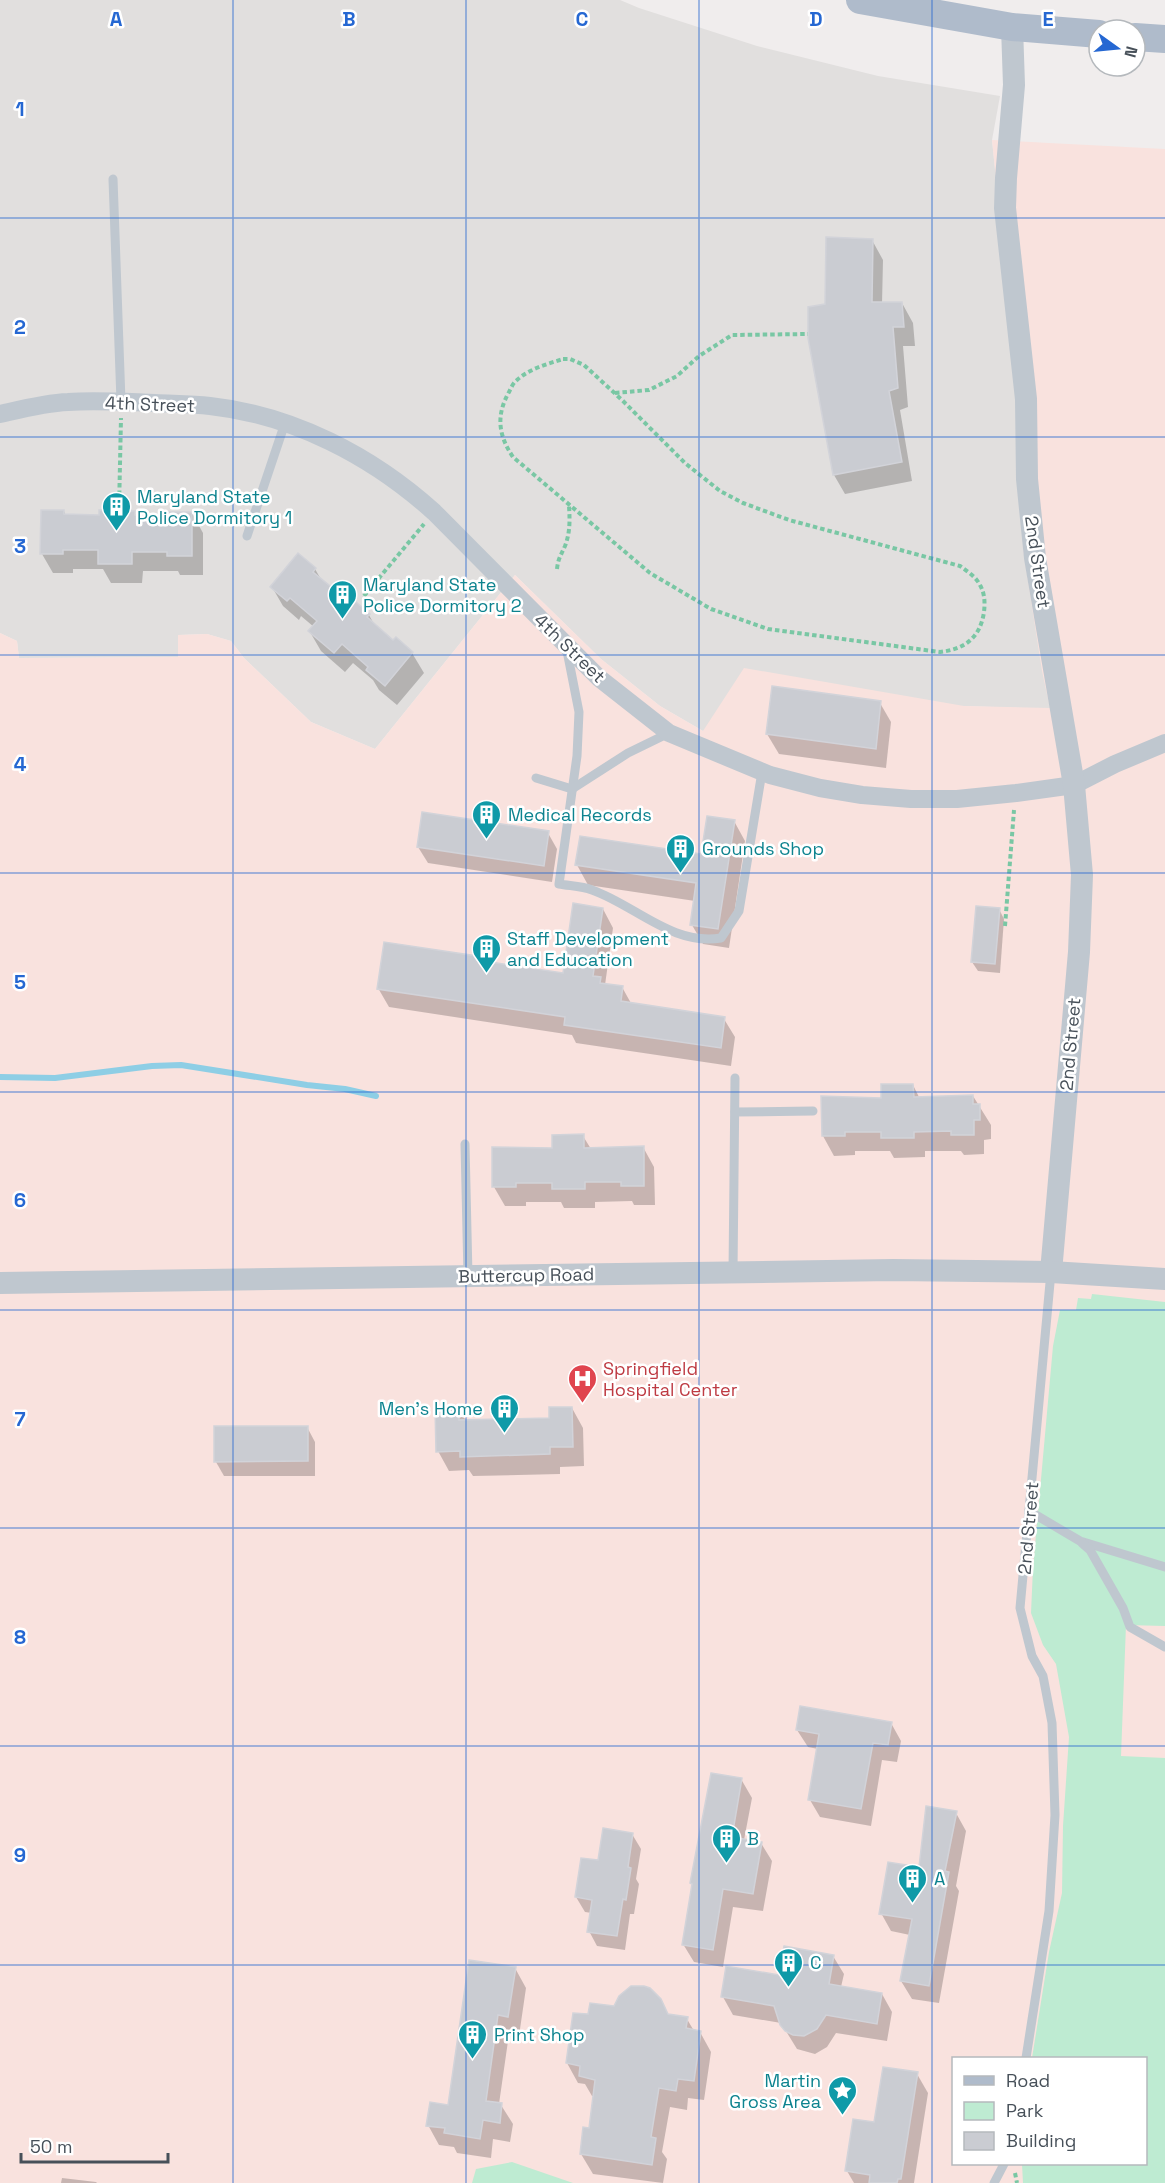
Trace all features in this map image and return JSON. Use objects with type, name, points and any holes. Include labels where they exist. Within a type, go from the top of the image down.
[{"type":"main road","points":[[860,0],[1012,27],[1087,33]]},
{"type":"main road","points":[[1147,38],[1165,39]]},
{"type":"street","name":"2nd Street","points":[[1012,27],[1014,85],[1005,208],[1026,399],[1028,479],[1035,558],[1074,785],[1082,875],[1079,952],[1051,1272]]},
{"type":"street","name":"4th Street","points":[[0,414],[67,402],[121,401],[210,406],[259,415],[285,423],[352,453],[406,487],[434,512],[599,678],[669,733],[762,772],[820,788],[882,796],[957,799],[1074,785],[1115,764],[1165,743]]},
{"type":"street","name":"Buttercup Road","points":[[0,1283],[893,1270],[1051,1272],[1165,1279]]},
{"type":"lane","points":[[113,179],[121,401]]},
{"type":"lane","points":[[247,536],[285,423]]},
{"type":"lane","points":[[566,645],[579,712],[577,756],[559,884],[591,889],[685,937],[705,940],[721,938],[739,911],[762,772]]},
{"type":"lane","points":[[536,778],[572,789],[628,753],[669,733]]},
{"type":"lane","points":[[733,1272],[735,1078]]},
{"type":"lane","points":[[735,1112],[813,1111]]},
{"type":"lane","points":[[465,1144],[468,1276]]},
{"type":"lane","name":"2nd Street","points":[[1026,2057],[1049,1911],[1055,1815],[1052,1723],[1043,1676],[1032,1656],[1020,1608],[1051,1272]]},
{"type":"lane","points":[[1029,1511],[1080,1541],[1165,1568]]},
{"type":"lane","points":[[1080,1541],[1089,1550],[1123,1608],[1130,1627],[1165,1647]]},
{"type":"lane","points":[[994,2183],[1003,2165]]},
{"type":"path","points":[[615,393],[649,390],[677,376],[699,356],[732,335],[808,334]]},
{"type":"path","points":[[570,358],[584,365],[685,462],[720,491],[743,503],[789,520],[960,566],[980,584],[985,601],[982,624],[968,644],[956,650],[940,652],[768,629],[711,609],[677,590],[650,573],[569,506],[513,457],[504,443],[500,418],[504,401],[515,381],[536,368],[570,358]]},
{"type":"path","points":[[119,510],[121,401]]},
{"type":"path","points":[[557,569],[558,558],[564,548],[570,527],[569,506]]},
{"type":"path","points":[[364,596],[434,512]]},
{"type":"path","points":[[1005,926],[1016,793]]},
{"type":"shaded area","points":[[0,0],[620,0],[757,46],[878,76],[1000,96],[992,140],[1051,709],[964,706],[703,731],[660,706],[601,659],[515,575],[375,749],[311,722],[244,658],[231,641],[207,634],[178,635],[178,657],[19,658],[17,641],[0,633]]},
{"type":"shaded area","name":"Springfield Hospital Center","points":[[992,140],[1165,149],[1165,2183],[0,2183],[0,633],[17,641],[19,658],[178,657],[178,635],[207,634],[231,641],[244,658],[311,722],[375,749],[515,575],[601,659],[660,706],[703,731],[744,668],[964,706],[1050,708],[1023,549],[1019,407]]},
{"type":"green space","points":[[1092,1294],[1165,1302],[1165,1626],[1126,1625],[1121,1756],[1165,1758],[1165,2183],[1023,2183],[1022,2165],[1147,2165],[1147,2057],[1032,2057],[1049,1952],[1062,1893],[1063,1826],[1069,1737],[1056,1664],[1043,1645],[1031,1613],[1033,1568],[1053,1346],[1060,1310],[1076,1310],[1078,1298],[1091,1299]]},
{"type":"green space","points":[[512,2162],[573,2183],[472,2183],[476,2169]]},
{"type":"building","points":[[826,237],[873,239],[872,302],[902,302],[904,327],[893,327],[898,388],[889,391],[902,462],[833,475],[808,338],[808,307],[825,304]]},
{"type":"building","name":"Maryland State Police Dormitory 1","points":[[41,510],[64,510],[64,514],[99,515],[99,510],[135,511],[135,515],[192,512],[192,556],[167,556],[167,552],[132,552],[132,564],[98,564],[98,550],[63,550],[63,554],[40,554]]},
{"type":"building","name":"Maryland State Police Dormitory 2","points":[[298,553],[316,568],[313,572],[340,594],[343,591],[370,614],[367,617],[393,640],[396,637],[413,652],[385,686],[366,670],[368,667],[342,644],[334,653],[308,631],[317,621],[290,598],[287,601],[270,587]]},
{"type":"building","points":[[772,686],[881,701],[876,749],[766,734]]},
{"type":"building","name":"Medical Records","points":[[422,812],[549,831],[544,866],[417,847]]},
{"type":"building","name":"Grounds Shop","points":[[707,816],[735,820],[718,929],[690,925],[696,883],[575,865],[580,836],[701,854]]},
{"type":"building","name":"Staff Development and Education","points":[[573,903],[603,908],[593,976],[601,977],[600,983],[623,986],[621,1001],[725,1017],[721,1048],[564,1025],[565,1017],[377,989],[384,942],[477,956],[477,960],[563,973]]},
{"type":"building","points":[[976,906],[1000,908],[995,964],[971,962]]},
{"type":"building","points":[[881,1084],[913,1084],[914,1097],[973,1095],[973,1104],[980,1104],[980,1120],[974,1120],[974,1135],[951,1135],[951,1131],[914,1132],[914,1138],[881,1138],[881,1132],[845,1132],[845,1136],[822,1136],[821,1096],[881,1098]]},
{"type":"building","points":[[584,1134],[584,1148],[644,1146],[644,1186],[621,1186],[621,1182],[585,1182],[585,1189],[552,1189],[552,1183],[516,1183],[516,1187],[492,1187],[492,1147],[552,1148],[552,1135]]},
{"type":"building","name":"Men's Home","points":[[435,1406],[459,1406],[459,1420],[549,1418],[549,1407],[572,1407],[573,1447],[550,1447],[550,1454],[460,1457],[460,1451],[436,1452]]},
{"type":"building","points":[[214,1426],[308,1426],[308,1461],[214,1462]]},
{"type":"building","points":[[800,1706],[892,1722],[888,1745],[873,1743],[861,1809],[808,1800],[819,1734],[796,1730]]},
{"type":"building","name":"B","points":[[711,1773],[742,1778],[732,1837],[762,1842],[753,1894],[723,1889],[713,1950],[682,1945],[692,1884],[690,1883]]},
{"type":"building","name":"A","points":[[926,1806],[957,1811],[945,1871],[949,1872],[929,1986],[900,1981],[912,1919],[879,1914],[888,1862],[919,1867]]},
{"type":"building","points":[[603,1828],[633,1833],[628,1867],[631,1868],[617,1936],[587,1932],[592,1900],[575,1897],[581,1858],[598,1860]]},
{"type":"building","name":"C","points":[[784,1946],[834,1955],[829,1984],[882,1993],[877,2024],[826,2015],[817,2029],[804,2036],[793,2035],[780,2025],[774,2006],[721,1997],[726,1966],[779,1975]]},
{"type":"building","name":"Print Shop","points":[[469,1960],[516,1967],[508,2017],[498,2015],[486,2101],[502,2103],[500,2123],[483,2120],[480,2139],[444,2133],[445,2128],[426,2126],[430,2102],[448,2105]]},
{"type":"building","points":[[631,1986],[650,1988],[661,1999],[668,2014],[688,2017],[686,2028],[701,2031],[694,2081],[678,2079],[676,2091],[659,2088],[651,2137],[656,2138],[652,2165],[580,2154],[583,2127],[589,2128],[595,2080],[579,2076],[580,2066],[566,2063],[573,2013],[588,2014],[590,2003],[614,2006],[619,1996]]},
{"type":"building","points":[[883,2067],[918,2072],[901,2179],[898,2179],[897,2183],[869,2183],[870,2175],[845,2171],[853,2119],[874,2122]]},
{"type":"waterway","points":[[0,1077],[55,1078],[152,1066],[181,1065],[345,1089],[376,1096]]},
{"type":"place","name":"Maryland State Police Dormitory 1","points":[[116,532]]},
{"type":"place","name":"Maryland State Police Dormitory 2","points":[[342,620]]},
{"type":"place","name":"Medical Records","points":[[487,840]]},
{"type":"place","name":"Grounds Shop","points":[[681,874]]},
{"type":"place","name":"Staff Development and Education","points":[[486,974]]},
{"type":"place","name":"Springfield Hospital Center","points":[[582,1404]]},
{"type":"place","name":"Men's Home","points":[[504,1434]]},
{"type":"place","name":"B","points":[[726,1864]]},
{"type":"place","name":"A","points":[[913,1904]]},
{"type":"place","name":"C","points":[[789,1988]]},
{"type":"place","name":"Print Shop","points":[[473,2060]]},
{"type":"place","name":"Martin Gross Area","points":[[842,2116]]}]
